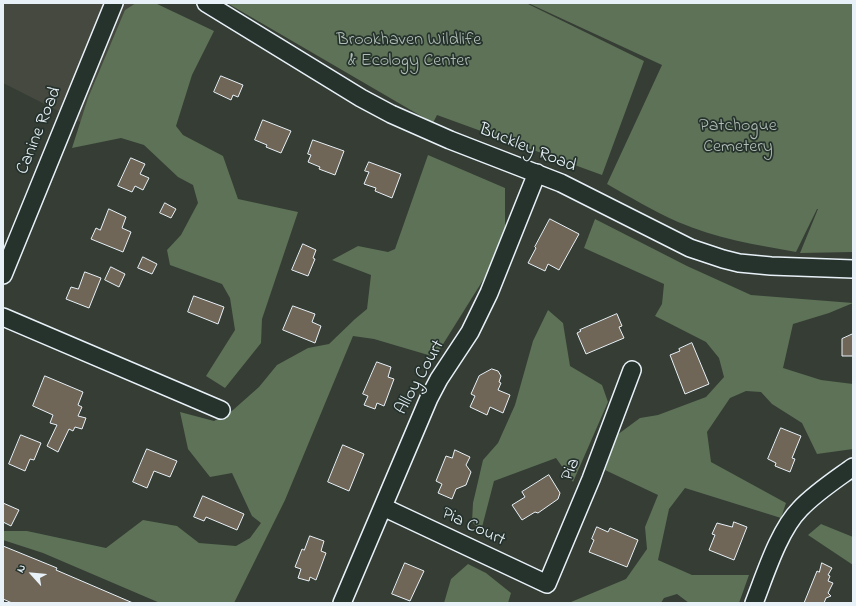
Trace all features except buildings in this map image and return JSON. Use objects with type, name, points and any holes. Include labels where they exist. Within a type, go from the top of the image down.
[{"type":"street","name":"Canine Road","points":[[3,275],[114,3]]},
{"type":"street","name":"Buckley Road","points":[[206,3],[361,98],[391,114],[450,140],[537,173],[582,193],[678,242],[706,254],[723,260],[771,266],[853,269]]},
{"type":"street","name":"Alloy Court","points":[[342,603],[429,398],[439,379],[470,332],[489,293],[537,173]]},
{"type":"street","points":[[3,316],[221,410]]},
{"type":"street","name":"Pia","points":[[547,584],[591,479],[632,370]]},
{"type":"street","points":[[754,603],[785,530],[798,510],[853,467]]},
{"type":"street","name":"Pia Court","points":[[383,507],[547,584]]},
{"type":"shaded area","points":[[3,3],[138,3],[90,127],[3,83]]},
{"type":"green space","points":[[136,3],[155,3],[214,31],[192,75],[176,126],[183,135],[223,156],[238,199],[298,212],[262,319],[261,343],[225,388],[206,376],[235,330],[230,298],[222,284],[170,265],[167,250],[181,235],[198,203],[193,185],[178,177],[144,145],[121,138],[72,148],[88,98],[125,10]]},
{"type":"green space","name":"Brookhaven Wildlife & Ecology Center","points":[[227,3],[526,3],[644,61],[602,175],[437,115],[433,123]]},
{"type":"green space","name":"Patchogue Cemetery","points":[[528,3],[853,3],[853,252],[800,253],[818,209],[796,252],[766,247],[692,228],[642,204],[607,184],[662,65]]},
{"type":"green space","points":[[428,155],[505,188],[505,245],[435,357],[374,339],[353,336],[285,500],[234,603],[160,603],[43,553],[3,540],[3,531],[27,531],[106,548],[143,520],[177,526],[199,543],[236,546],[250,538],[261,523],[252,516],[232,473],[210,477],[188,449],[180,412],[214,421],[233,410],[259,387],[277,365],[308,348],[329,344],[367,309],[371,275],[332,260],[358,246],[388,252],[395,249]]},
{"type":"green space","points":[[595,219],[687,266],[751,295],[853,303],[829,313],[793,324],[783,368],[821,380],[853,384],[853,449],[817,454],[802,423],[772,404],[761,392],[746,391],[730,398],[707,432],[711,462],[786,503],[781,518],[685,488],[669,509],[658,560],[692,575],[749,575],[739,603],[689,603],[677,594],[664,598],[661,603],[571,603],[626,579],[647,549],[645,527],[658,495],[605,470],[617,435],[640,418],[658,415],[706,397],[724,377],[719,358],[706,342],[655,316],[662,304],[664,284],[584,248]]},
{"type":"green space","points":[[548,310],[563,323],[570,366],[602,385],[608,402],[573,482],[556,458],[494,481],[481,531],[472,522],[473,503],[483,460],[498,443],[515,405],[533,341]]},
{"type":"green space","points":[[821,524],[853,537],[853,565],[808,535]]},
{"type":"green space","points":[[468,564],[486,573],[511,593],[508,603],[444,603],[451,579]]}]
